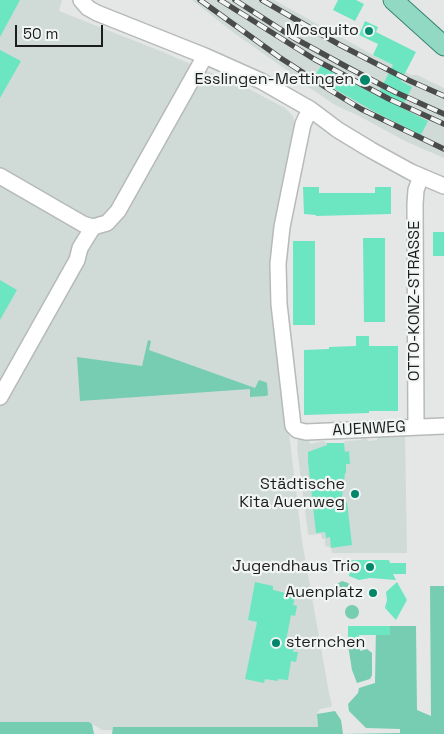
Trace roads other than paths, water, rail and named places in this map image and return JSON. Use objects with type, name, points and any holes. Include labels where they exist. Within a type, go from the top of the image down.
[{"type":"main road","points":[[393,0],[444,46]]},
{"type":"main road","points":[[407,0],[444,33]]},
{"type":"street","points":[[81,0],[97,14],[205,56],[261,81],[310,109],[338,130],[368,148],[444,186]]},
{"type":"street","points":[[0,176],[83,224],[98,226],[109,222],[116,214],[205,56]]},
{"type":"street","name":"AUENWEG","points":[[310,109],[303,124],[298,148],[282,227],[278,264],[280,311],[294,428],[300,432],[306,432],[444,426]]},
{"type":"street","name":"OTTO-KONZ-STRASSE","points":[[416,427],[415,204],[416,190],[421,176]]},
{"type":"street","points":[[0,397],[77,260],[80,248],[98,226]]},
{"type":"railway","points":[[200,0],[279,57],[361,109],[444,149]]},
{"type":"railway","points":[[220,0],[314,59],[389,99],[444,124]]},
{"type":"railway","points":[[235,0],[294,38],[347,67],[395,92],[444,114]]},
{"type":"railway","points":[[262,0],[340,45],[444,96]]},
{"type":"place","name":"Mosquito","points":[[369,31]]},
{"type":"place","name":"Esslingen-Mettingen","points":[[365,80]]},
{"type":"place","name":"Städtische Kita Auenweg","points":[[355,494]]},
{"type":"place","name":"Jugendhaus Trio","points":[[370,567]]},
{"type":"place","name":"Auenplatz","points":[[373,593]]},
{"type":"place","name":"sternchen","points":[[276,643]]}]
